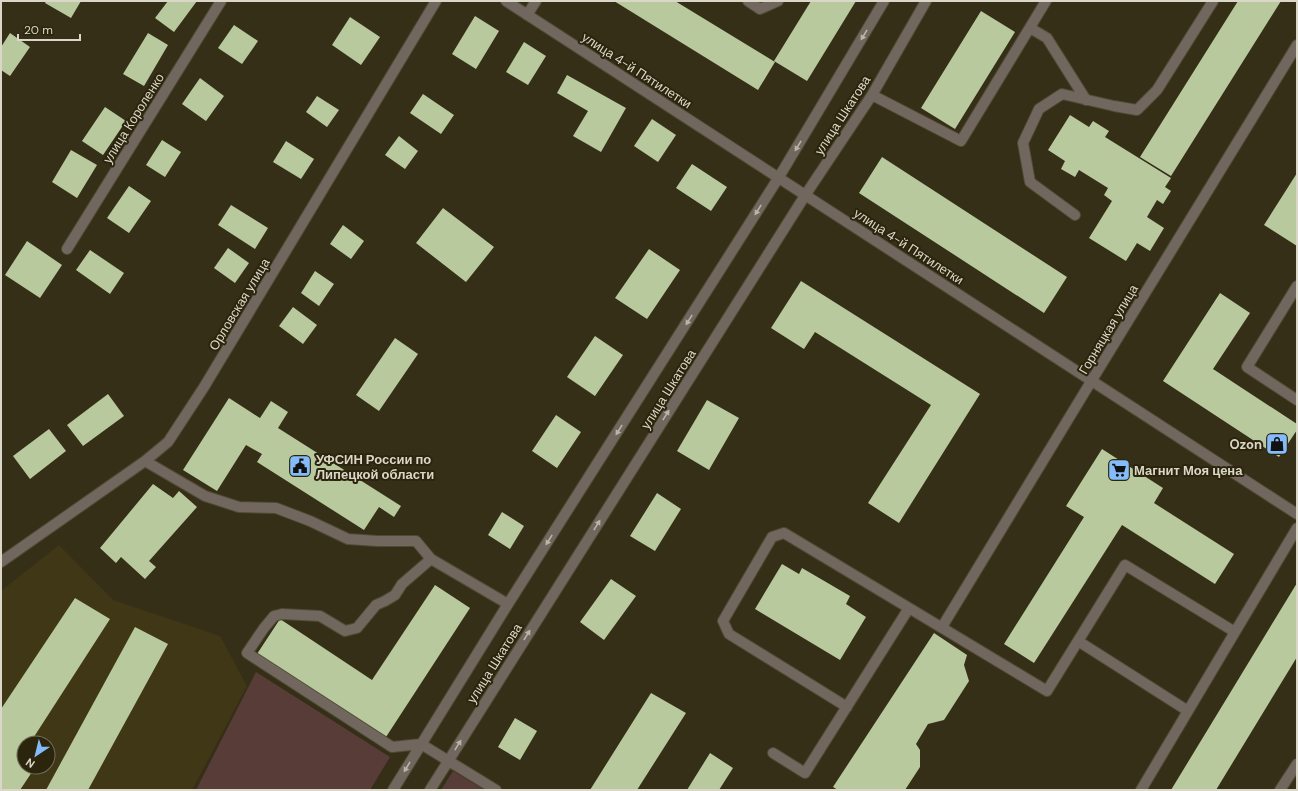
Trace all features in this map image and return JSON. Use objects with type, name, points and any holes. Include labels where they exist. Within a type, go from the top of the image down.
[{"type":"street","name":"улица Короленко","points":[[67,249],[221,1]]},
{"type":"street","name":"Орловская улица","points":[[1,562],[145,461],[168,442],[204,388],[436,1]]},
{"type":"street","name":"улица 4-й Пятилетки","points":[[506,1],[1296,511]]},
{"type":"street","points":[[527,15],[536,1]]},
{"type":"street","points":[[748,1],[760,9],[778,1]]},
{"type":"street","name":"улица Шкатова","points":[[393,790],[508,604],[779,177],[884,1]]},
{"type":"street","name":"улица Шкатова","points":[[430,790],[806,194],[872,95],[926,1]]},
{"type":"street","points":[[872,95],[961,141],[1046,1]]},
{"type":"street","points":[[1076,215],[1030,182],[1024,143],[1040,109],[1062,94],[1137,110],[1156,90],[1213,1]]},
{"type":"street","points":[[1030,28],[1047,38],[1086,100]]},
{"type":"street","name":"Горняцкая улица","points":[[942,627],[1297,45]]},
{"type":"street","points":[[1297,286],[1247,367],[1297,400]]},
{"type":"street","points":[[145,461],[205,496],[239,507],[276,508],[310,520],[348,539],[416,541],[431,559],[508,604]]},
{"type":"street","points":[[1141,790],[1297,528]]},
{"type":"street","points":[[847,707],[729,634],[723,621],[772,537],[784,533],[1047,691],[1125,565],[1235,632]]},
{"type":"street","points":[[431,559],[402,584],[395,595],[376,604],[357,628],[345,631],[320,616],[282,614],[274,616],[247,653],[392,747],[421,744],[496,790]]},
{"type":"street","points":[[773,753],[805,773],[909,608]]},
{"type":"street","points":[[1078,641],[1188,711]]},
{"type":"street","points":[[1280,790],[1297,764]]},
{"type":"shaded area","points":[[59,545],[113,600],[220,636],[247,686],[192,790],[1,790],[1,591]]},
{"type":"shaded area","points":[[256,672],[390,757],[370,790],[196,790]]},
{"type":"shaded area","points":[[453,771],[484,790],[441,790]]},
{"type":"building","points":[[46,1],[81,1],[71,18],[45,3]]},
{"type":"building","points":[[168,1],[197,1],[174,32],[155,18]]},
{"type":"building","points":[[614,1],[675,1],[775,62],[758,90]]},
{"type":"building","points":[[811,1],[856,1],[807,81],[774,61]]},
{"type":"building","points":[[1238,1],[1281,1],[1171,176],[1140,157]]},
{"type":"building","points":[[981,11],[1015,32],[955,129],[921,108]]},
{"type":"building","points":[[475,16],[499,31],[476,69],[452,54]]},
{"type":"building","points":[[350,17],[380,37],[361,65],[332,45]]},
{"type":"building","points":[[234,25],[258,41],[242,64],[218,48]]},
{"type":"building","points":[[10,33],[30,47],[10,76],[1,70],[1,47]]},
{"type":"building","points":[[148,33],[168,45],[144,86],[123,74]]},
{"type":"building","points":[[524,42],[546,56],[528,85],[506,72]]},
{"type":"building","points":[[567,75],[626,108],[601,152],[573,136],[588,111],[557,93]]},
{"type":"building","points":[[200,78],[224,96],[206,121],[182,104]]},
{"type":"building","points":[[423,94],[454,115],[441,134],[410,113]]},
{"type":"building","points":[[317,96],[339,110],[327,127],[306,112]]},
{"type":"building","points":[[105,107],[126,121],[103,155],[82,141]]},
{"type":"building","points":[[1070,115],[1089,127],[1093,121],[1109,131],[1105,137],[1171,178],[1165,187],[1171,191],[1163,204],[1157,200],[1147,217],[1164,228],[1150,251],[1137,243],[1126,261],[1089,238],[1112,201],[1104,195],[1108,188],[1079,170],[1075,177],[1061,169],[1065,161],[1048,150]]},
{"type":"building","points":[[652,119],[676,135],[658,162],[634,146]]},
{"type":"building","points":[[399,136],[418,151],[405,169],[385,155]]},
{"type":"building","points":[[162,140],[181,152],[165,177],[146,165]]},
{"type":"building","points":[[286,141],[314,159],[301,179],[273,162]]},
{"type":"building","points":[[71,150],[97,165],[77,198],[52,182]]},
{"type":"building","points":[[882,157],[1067,277],[1044,313],[859,193]]},
{"type":"building","points":[[692,164],[727,187],[711,211],[676,188]]},
{"type":"building","points":[[1297,173],[1297,246],[1264,225]]},
{"type":"building","points":[[129,186],[151,201],[129,233],[107,218]]},
{"type":"building","points":[[231,205],[268,228],[255,249],[218,225]]},
{"type":"building","points":[[443,208],[494,247],[466,282],[416,243]]},
{"type":"building","points":[[343,225],[364,241],[351,259],[330,244]]},
{"type":"building","points":[[27,241],[62,265],[40,298],[5,275]]},
{"type":"building","points":[[228,248],[249,263],[235,283],[214,268]]},
{"type":"building","points":[[649,249],[680,270],[647,319],[615,298]]},
{"type":"building","points":[[90,250],[124,273],[110,294],[76,270]]},
{"type":"building","points":[[315,271],[334,284],[319,306],[301,293]]},
{"type":"building","points":[[801,281],[980,394],[899,523],[868,503],[931,405],[815,332],[804,349],[771,328]]},
{"type":"building","points":[[1220,293],[1250,313],[1213,369],[1297,424],[1297,430],[1279,457],[1163,381]]},
{"type":"building","points":[[293,307],[317,325],[303,344],[279,326]]},
{"type":"building","points":[[595,336],[623,355],[595,396],[567,377]]},
{"type":"building","points":[[395,338],[418,354],[379,411],[356,395]]},
{"type":"building","points":[[108,394],[124,416],[83,446],[67,425]]},
{"type":"building","name":"УФСИН России по Липецкой области","points":[[229,398],[260,418],[271,401],[288,412],[278,428],[401,506],[394,517],[379,507],[364,530],[257,462],[262,454],[246,445],[217,491],[183,470]]},
{"type":"building","points":[[707,400],[739,418],[709,470],[677,451]]},
{"type":"building","points":[[556,415],[581,432],[557,468],[532,451]]},
{"type":"building","points":[[49,429],[66,451],[30,479],[13,456]]},
{"type":"building","points":[[1102,449],[1163,488],[1154,503],[1234,554],[1215,584],[1122,525],[1034,663],[1004,644],[1084,517],[1066,506]]},
{"type":"building","points":[[153,484],[173,498],[179,491],[197,507],[149,561],[156,567],[145,579],[121,557],[116,563],[100,548]]},
{"type":"building","points":[[657,493],[681,509],[655,551],[630,536]]},
{"type":"building","points":[[502,512],[524,526],[510,549],[488,535]]},
{"type":"building","points":[[782,564],[799,574],[802,568],[850,596],[846,604],[866,617],[840,660],[755,609]]},
{"type":"building","points":[[611,579],[636,596],[604,640],[580,622]]},
{"type":"building","points":[[1297,583],[1297,657],[1216,790],[1171,790]]},
{"type":"building","points":[[435,585],[470,608],[386,737],[257,654],[280,619],[372,680]]},
{"type":"building","points":[[75,598],[110,619],[35,735],[16,735],[16,775],[30,775],[20,790],[1,790],[1,709]]},
{"type":"building","points":[[135,627],[168,644],[88,790],[46,790],[54,775],[56,775],[56,772]]},
{"type":"building","points":[[934,633],[967,655],[964,665],[969,681],[944,720],[928,724],[916,744],[920,750],[920,767],[905,790],[838,790],[833,787]]},
{"type":"building","points":[[651,693],[686,713],[637,790],[590,790]]},
{"type":"building","points":[[515,718],[537,731],[520,760],[498,747]]},
{"type":"building","points":[[710,753],[733,768],[719,790],[687,790]]},
{"type":"place","name":"Ozon","points":[[1277,444]]},
{"type":"place","name":"УФСИН России по Липецкой области","points":[[300,466]]},
{"type":"place","name":"Магнит Моя цена","points":[[1119,470]]}]
